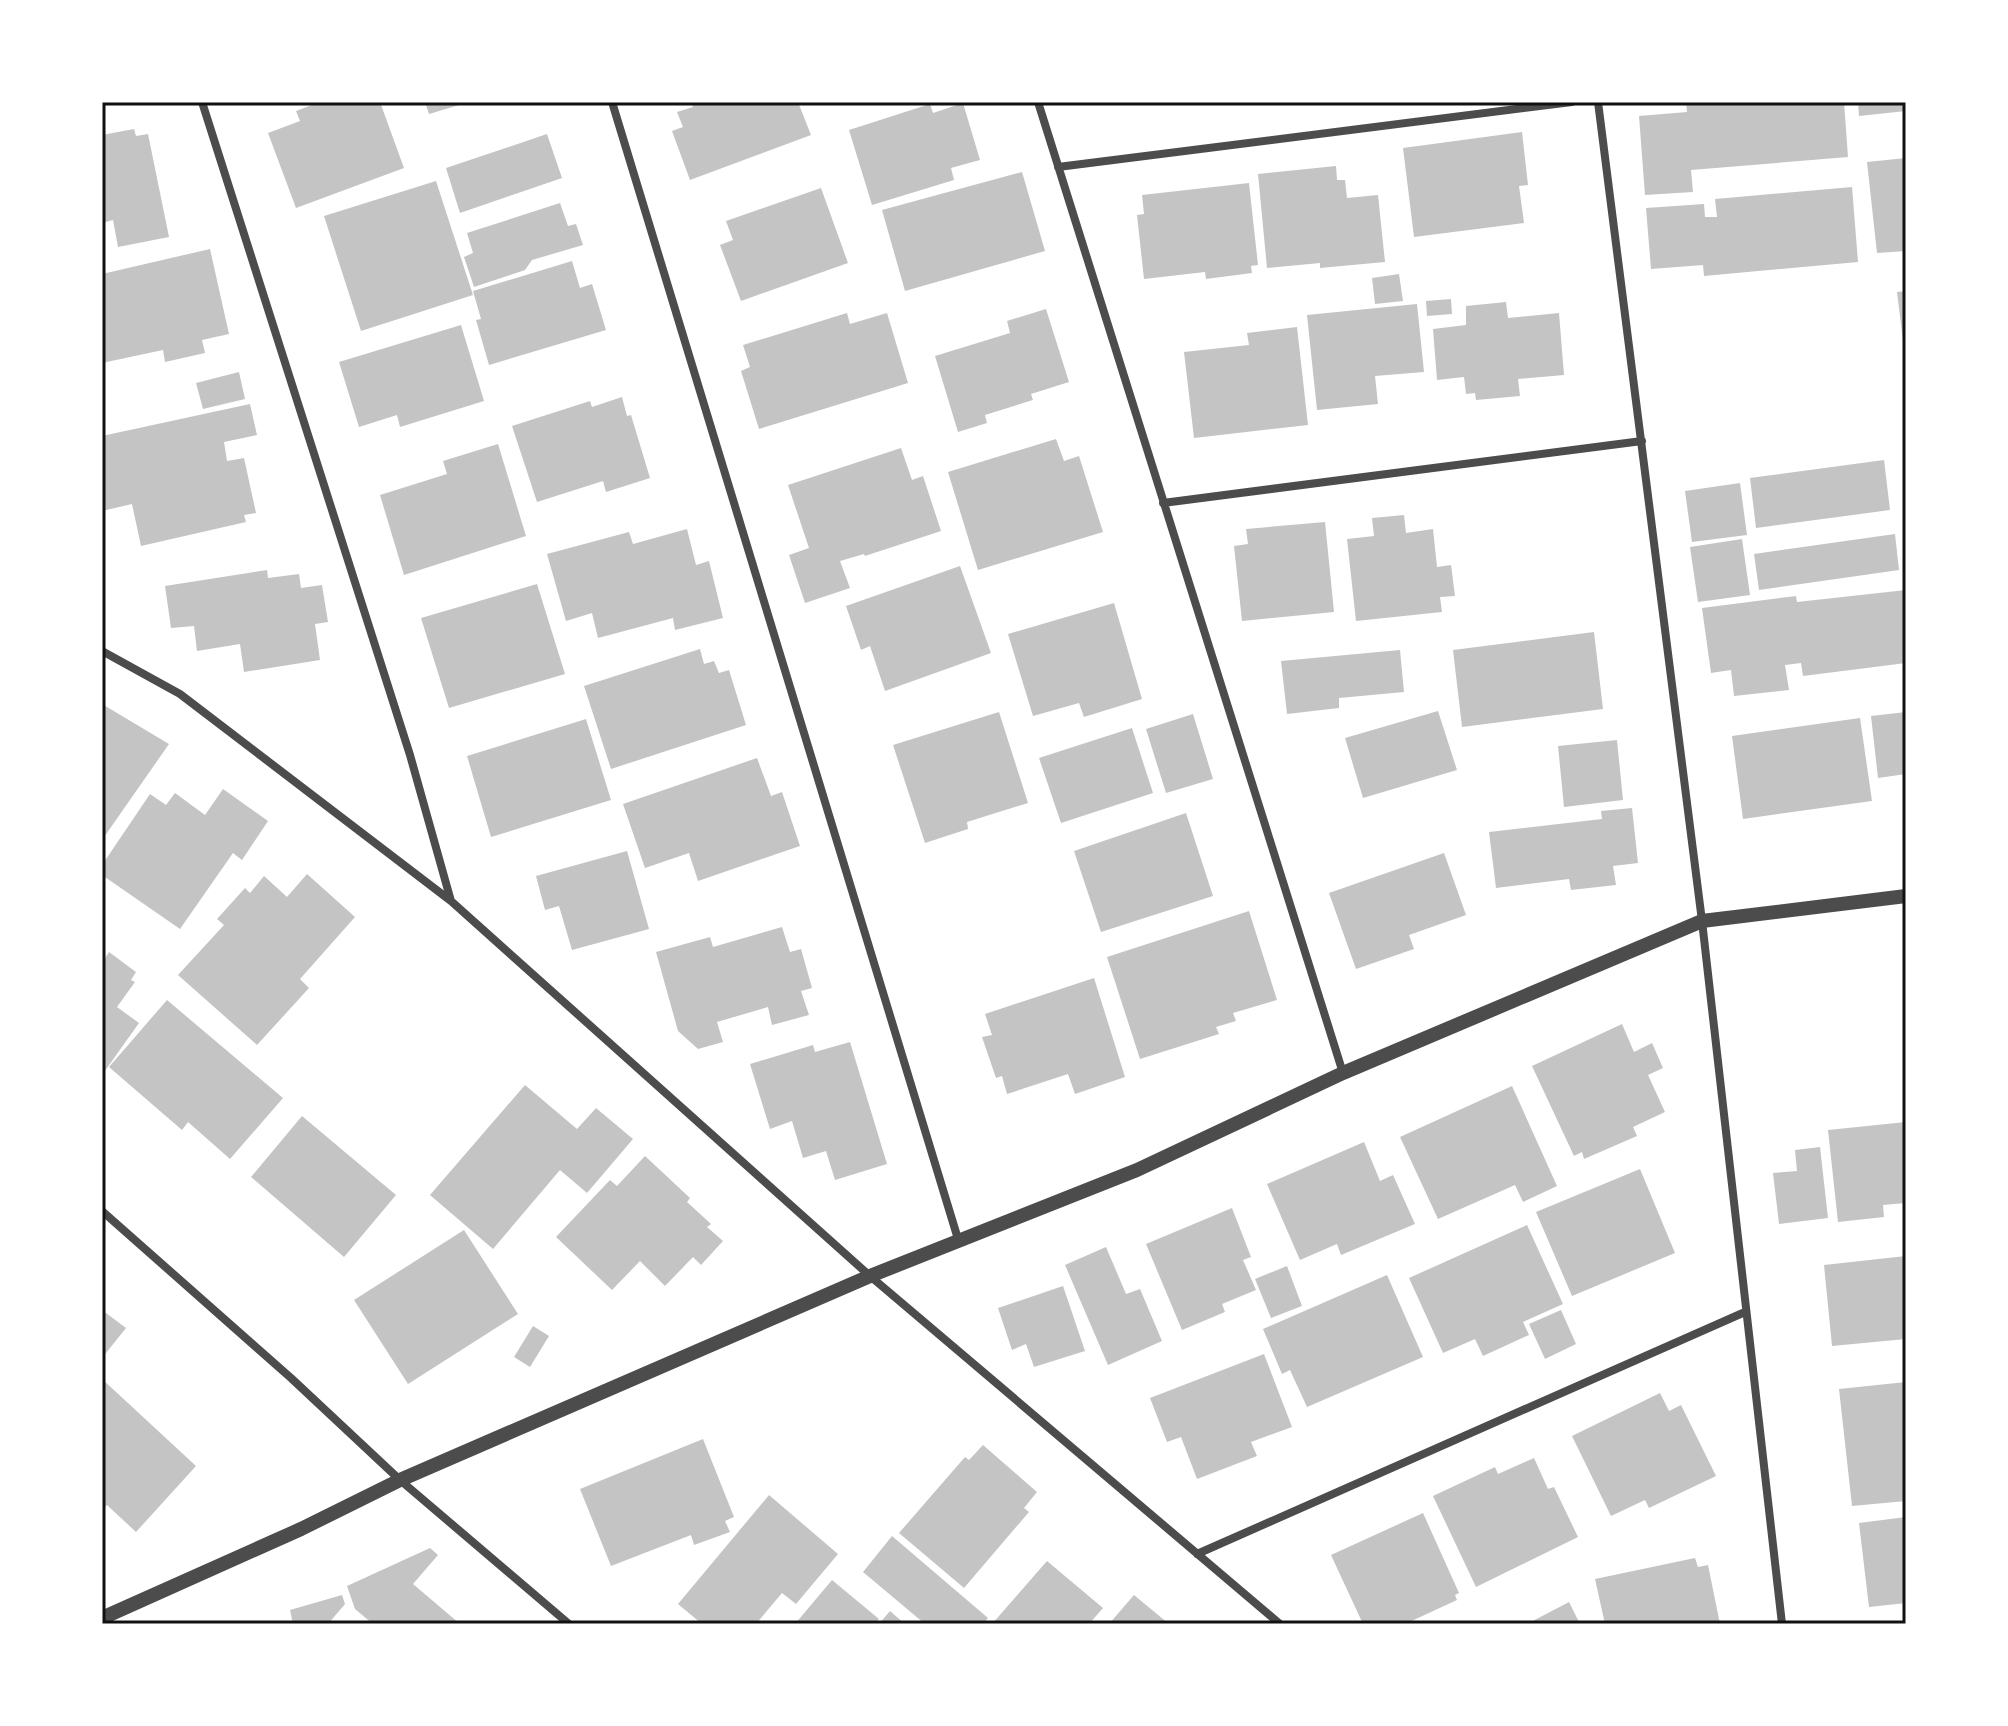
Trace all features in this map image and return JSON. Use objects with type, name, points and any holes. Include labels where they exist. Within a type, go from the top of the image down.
[{"type":"street","points":[[202,102],[410,755],[451,901]]},
{"type":"street","points":[[612,102],[958,1239]]},
{"type":"street","points":[[1038,102],[1343,1073]]},
{"type":"street","points":[[1058,167],[1572,102]]},
{"type":"street","points":[[1598,102],[1702,921],[1782,1624]]},
{"type":"street","points":[[1163,503],[1642,441]]},
{"type":"street","points":[[102,651],[180,694],[451,901],[870,1276],[1280,1624]]},
{"type":"street","points":[[102,1618],[301,1529],[400,1480],[870,1276],[1137,1170],[1343,1073],[1702,921],[1906,896]]},
{"type":"street","points":[[102,1211],[291,1378],[400,1480],[569,1624]]},
{"type":"street","points":[[1197,1554],[1745,1312]]},
{"type":"building","points":[[320,102],[380,102],[404,168],[296,208],[268,133],[300,121],[296,111]]},
{"type":"building","points":[[425,102],[466,102],[466,103],[429,114]]},
{"type":"building","points":[[691,102],[798,102],[811,135],[690,180],[672,131],[683,127],[677,112],[693,107]]},
{"type":"building","points":[[1686,102],[1844,102],[1848,157],[1691,170],[1693,192],[1645,195],[1639,116],[1687,112]]},
{"type":"building","points":[[1858,102],[1906,102],[1906,111],[1859,116]]},
{"type":"building","points":[[963,103],[980,160],[951,168],[954,180],[872,205],[849,130],[930,104],[933,113]]},
{"type":"building","points":[[134,129],[136,136],[148,134],[169,237],[118,247],[113,220],[102,223],[102,135]]},
{"type":"building","points":[[1522,132],[1528,185],[1519,186],[1524,223],[1414,237],[1403,148]]},
{"type":"building","points":[[547,134],[562,178],[460,213],[446,168]]},
{"type":"building","points":[[1906,158],[1906,251],[1877,253],[1867,162]]},
{"type":"building","points":[[1336,166],[1337,180],[1345,180],[1347,198],[1378,195],[1385,262],[1320,268],[1320,263],[1267,268],[1258,174]]},
{"type":"building","points":[[1022,172],[1045,251],[905,291],[882,210]]},
{"type":"building","points":[[436,181],[473,295],[361,331],[324,216]]},
{"type":"building","points":[[1249,183],[1258,265],[1251,266],[1252,273],[1206,279],[1205,272],[1144,279],[1137,215],[1144,214],[1142,195]]},
{"type":"building","points":[[1852,187],[1858,262],[1704,276],[1703,265],[1651,269],[1646,208],[1704,204],[1705,217],[1717,217],[1715,199]]},
{"type":"building","points":[[821,188],[848,263],[741,301],[720,245],[733,240],[726,221]]},
{"type":"building","points":[[560,203],[568,226],[576,224],[583,245],[532,260],[525,270],[474,287],[464,257],[473,253],[467,233]]},
{"type":"building","points":[[210,249],[229,334],[202,340],[205,353],[165,362],[163,350],[102,363],[102,274]]},
{"type":"building","points":[[572,261],[580,288],[592,284],[606,330],[489,365],[476,320],[481,319],[473,291]]},
{"type":"building","points":[[1399,274],[1403,301],[1375,304],[1372,278]]},
{"type":"building","points":[[1906,291],[1906,349],[1904,349],[1897,292]]},
{"type":"building","points":[[1451,299],[1452,314],[1427,316],[1426,301]]},
{"type":"building","points":[[1506,302],[1508,318],[1559,313],[1564,375],[1518,379],[1520,396],[1476,400],[1475,393],[1466,394],[1464,377],[1437,380],[1433,329],[1466,325],[1466,306]]},
{"type":"building","points":[[1417,304],[1424,372],[1375,376],[1378,404],[1317,410],[1307,315]]},
{"type":"building","points":[[1046,309],[1069,382],[1031,394],[1033,400],[985,415],[987,423],[958,432],[935,356],[1010,333],[1007,321]]},
{"type":"building","points":[[847,313],[850,324],[887,313],[908,383],[759,429],[741,371],[750,367],[743,345]]},
{"type":"building","points":[[461,325],[484,401],[400,427],[397,415],[359,427],[339,362]]},
{"type":"building","points":[[1297,327],[1308,425],[1194,438],[1184,352],[1249,345],[1247,333]]},
{"type":"building","points":[[239,372],[245,399],[203,409],[196,383]]},
{"type":"building","points":[[622,397],[627,416],[631,415],[650,478],[606,492],[603,481],[537,502],[512,426],[590,401],[592,407]]},
{"type":"building","points":[[250,404],[257,435],[224,442],[227,461],[244,458],[256,513],[244,515],[246,522],[141,546],[132,504],[102,511],[102,436]]},
{"type":"building","points":[[1056,439],[1064,461],[1079,456],[1103,532],[978,570],[948,472]]},
{"type":"building","points":[[498,444],[526,536],[404,575],[380,495],[447,474],[443,461]]},
{"type":"building","points":[[901,448],[912,480],[923,476],[941,531],[840,561],[850,588],[805,603],[789,555],[809,548],[788,485]]},
{"type":"building","points":[[1884,460],[1890,510],[1756,528],[1750,478]]},
{"type":"building","points":[[1740,483],[1747,535],[1692,542],[1685,491]]},
{"type":"building","points":[[1404,515],[1406,533],[1433,529],[1437,567],[1451,565],[1455,596],[1440,597],[1442,612],[1356,621],[1347,539],[1374,536],[1372,518]]},
{"type":"building","points":[[1325,522],[1334,612],[1242,621],[1234,546],[1248,544],[1246,529]]},
{"type":"building","points":[[687,529],[696,565],[709,561],[723,618],[675,630],[673,618],[598,638],[592,613],[566,621],[547,554],[629,532],[633,544]]},
{"type":"building","points":[[1895,534],[1899,570],[1759,590],[1754,554]]},
{"type":"building","points":[[1742,539],[1750,595],[1698,602],[1690,547]]},
{"type":"building","points":[[960,566],[991,653],[885,691],[870,646],[861,650],[846,606]]},
{"type":"building","points":[[267,570],[268,578],[299,574],[301,588],[322,585],[328,622],[315,624],[320,660],[244,672],[240,644],[197,651],[194,626],[171,628],[165,586]]},
{"type":"building","points":[[537,584],[565,674],[449,708],[421,618]]},
{"type":"building","points":[[1906,590],[1906,663],[1803,676],[1801,663],[1785,665],[1789,690],[1734,696],[1731,670],[1711,673],[1702,608],[1796,596],[1797,602]]},
{"type":"building","points":[[1114,603],[1142,699],[1084,717],[1079,703],[1033,716],[1008,634]]},
{"type":"building","points":[[1594,632],[1603,709],[1462,727],[1453,650]]},
{"type":"building","points":[[700,649],[704,664],[714,661],[719,673],[729,670],[746,725],[611,769],[584,686]]},
{"type":"building","points":[[1400,650],[1404,692],[1339,698],[1339,708],[1287,714],[1281,661]]},
{"type":"building","points":[[102,704],[169,744],[102,840]]},
{"type":"building","points":[[1438,711],[1457,770],[1363,798],[1345,738]]},
{"type":"building","points":[[999,712],[1028,803],[967,822],[968,829],[925,843],[893,745]]},
{"type":"building","points":[[1906,712],[1906,774],[1878,778],[1871,716]]},
{"type":"building","points":[[1193,714],[1213,779],[1166,793],[1146,729]]},
{"type":"building","points":[[1860,718],[1872,801],[1743,819],[1732,736]]},
{"type":"building","points":[[586,719],[611,800],[491,837],[467,756]]},
{"type":"building","points":[[1132,728],[1153,793],[1061,823],[1039,758]]},
{"type":"building","points":[[1617,740],[1623,800],[1564,807],[1558,746]]},
{"type":"building","points":[[757,758],[771,796],[782,792],[800,846],[698,881],[689,853],[645,868],[623,804]]},
{"type":"building","points":[[223,789],[268,821],[242,860],[233,853],[180,929],[102,875],[102,865],[150,794],[166,805],[175,793],[205,815]]},
{"type":"building","points":[[1632,808],[1638,863],[1613,866],[1616,885],[1571,890],[1569,879],[1496,888],[1489,832],[1602,819],[1601,811]]},
{"type":"building","points":[[1186,813],[1213,896],[1101,932],[1074,851]]},
{"type":"building","points":[[627,851],[649,929],[572,950],[559,906],[545,910],[536,876]]},
{"type":"building","points":[[1444,853],[1466,915],[1409,935],[1414,949],[1356,969],[1329,893]]},
{"type":"building","points":[[307,874],[355,917],[300,979],[309,988],[257,1045],[178,975],[224,925],[217,919],[245,888],[250,893],[264,876],[287,897]]},
{"type":"building","points":[[1249,911],[1277,1000],[1233,1013],[1236,1021],[1216,1027],[1219,1034],[1140,1059],[1107,957]]},
{"type":"building","points":[[782,927],[790,952],[801,949],[812,988],[801,991],[809,1015],[772,1025],[768,1007],[717,1022],[723,1042],[698,1049],[678,1031],[656,952],[710,937],[713,947]]},
{"type":"building","points":[[109,952],[136,972],[131,980],[135,982],[117,1007],[139,1023],[102,1075],[102,959]]},
{"type":"building","points":[[1094,978],[1125,1077],[1075,1094],[1068,1074],[1007,1094],[1002,1076],[996,1078],[982,1037],[992,1035],[985,1014]]},
{"type":"building","points":[[167,1000],[283,1098],[230,1159],[188,1122],[182,1130],[109,1067]]},
{"type":"building","points":[[1622,1024],[1634,1052],[1652,1043],[1663,1068],[1648,1075],[1665,1112],[1633,1127],[1637,1136],[1584,1159],[1582,1152],[1574,1156],[1532,1066]]},
{"type":"building","points":[[850,1042],[887,1164],[835,1180],[826,1151],[803,1158],[792,1121],[770,1129],[750,1064],[813,1045],[815,1052]]},
{"type":"building","points":[[525,1085],[577,1129],[596,1108],[633,1139],[587,1193],[560,1170],[493,1249],[430,1195]]},
{"type":"building","points":[[1512,1086],[1557,1186],[1523,1202],[1515,1185],[1438,1219],[1400,1137]]},
{"type":"building","points":[[302,1116],[396,1195],[344,1257],[251,1177]]},
{"type":"building","points":[[1906,1122],[1906,1203],[1883,1205],[1884,1217],[1838,1222],[1828,1130]]},
{"type":"building","points":[[1364,1142],[1380,1181],[1393,1175],[1415,1224],[1341,1255],[1337,1244],[1300,1260],[1267,1184]]},
{"type":"building","points":[[1820,1147],[1828,1218],[1779,1224],[1773,1173],[1797,1171],[1795,1150]]},
{"type":"building","points":[[645,1156],[690,1198],[687,1202],[711,1224],[707,1227],[723,1241],[701,1265],[693,1257],[665,1286],[640,1261],[612,1290],[556,1237],[610,1180],[617,1186]]},
{"type":"building","points":[[1640,1169],[1675,1253],[1572,1296],[1536,1212]]},
{"type":"building","points":[[1232,1208],[1251,1257],[1243,1260],[1256,1290],[1222,1304],[1225,1312],[1182,1330],[1146,1244]]},
{"type":"building","points":[[1527,1225],[1563,1304],[1523,1322],[1529,1335],[1483,1356],[1475,1339],[1443,1353],[1409,1278]]},
{"type":"building","points":[[464,1230],[518,1314],[408,1384],[354,1300]]},
{"type":"building","points":[[1106,1247],[1126,1294],[1140,1289],[1162,1341],[1108,1365],[1065,1265]]},
{"type":"building","points":[[1906,1256],[1906,1339],[1832,1346],[1824,1265]]},
{"type":"building","points":[[1287,1266],[1302,1306],[1271,1318],[1255,1279]]},
{"type":"building","points":[[1387,1275],[1423,1357],[1307,1407],[1290,1370],[1282,1374],[1263,1329]]},
{"type":"building","points":[[1063,1286],[1085,1351],[1034,1367],[1026,1344],[1012,1350],[998,1308]]},
{"type":"building","points":[[102,1310],[126,1328],[102,1358]]},
{"type":"building","points":[[1561,1310],[1576,1344],[1545,1359],[1529,1324]]},
{"type":"building","points":[[533,1326],[549,1336],[530,1367],[514,1357]]},
{"type":"building","points":[[1264,1354],[1292,1427],[1251,1442],[1257,1456],[1197,1479],[1181,1437],[1167,1442],[1150,1398]]},
{"type":"building","points":[[102,1379],[196,1466],[136,1532],[107,1505],[102,1510]]},
{"type":"building","points":[[1906,1382],[1906,1501],[1852,1506],[1839,1389]]},
{"type":"building","points":[[1660,1393],[1669,1411],[1681,1405],[1716,1476],[1649,1508],[1645,1500],[1611,1516],[1572,1436]]},
{"type":"building","points":[[703,1439],[734,1517],[725,1521],[730,1532],[694,1545],[691,1535],[611,1566],[580,1489]]},
{"type":"building","points":[[983,1445],[1037,1492],[1024,1508],[1029,1512],[964,1588],[899,1533],[965,1457],[969,1460]]},
{"type":"building","points":[[1534,1458],[1548,1489],[1554,1487],[1578,1537],[1476,1587],[1433,1496],[1495,1467],[1498,1474]]},
{"type":"building","points":[[769,1495],[838,1554],[796,1604],[782,1593],[756,1624],[702,1624],[678,1604]]},
{"type":"building","points":[[1423,1513],[1459,1593],[1455,1595],[1457,1600],[1405,1624],[1363,1624],[1331,1555]]},
{"type":"building","points":[[1906,1517],[1906,1603],[1869,1607],[1859,1523]]},
{"type":"building","points":[[892,1536],[988,1618],[983,1624],[925,1624],[863,1572]]},
{"type":"building","points":[[430,1548],[438,1555],[413,1584],[460,1624],[373,1624],[355,1609],[347,1586]]},
{"type":"building","points":[[1695,1558],[1698,1567],[1708,1565],[1720,1624],[1605,1624],[1595,1579]]},
{"type":"building","points":[[1047,1561],[1103,1608],[1089,1624],[992,1624]]},
{"type":"building","points":[[832,1580],[879,1619],[874,1624],[795,1624]]},
{"type":"building","points":[[342,1595],[345,1604],[328,1624],[293,1624],[290,1610]]},
{"type":"building","points":[[1134,1595],[1169,1624],[1109,1624]]},
{"type":"building","points":[[1569,1602],[1580,1624],[1527,1624]]},
{"type":"building","points":[[890,1611],[905,1624],[879,1624]]}]
